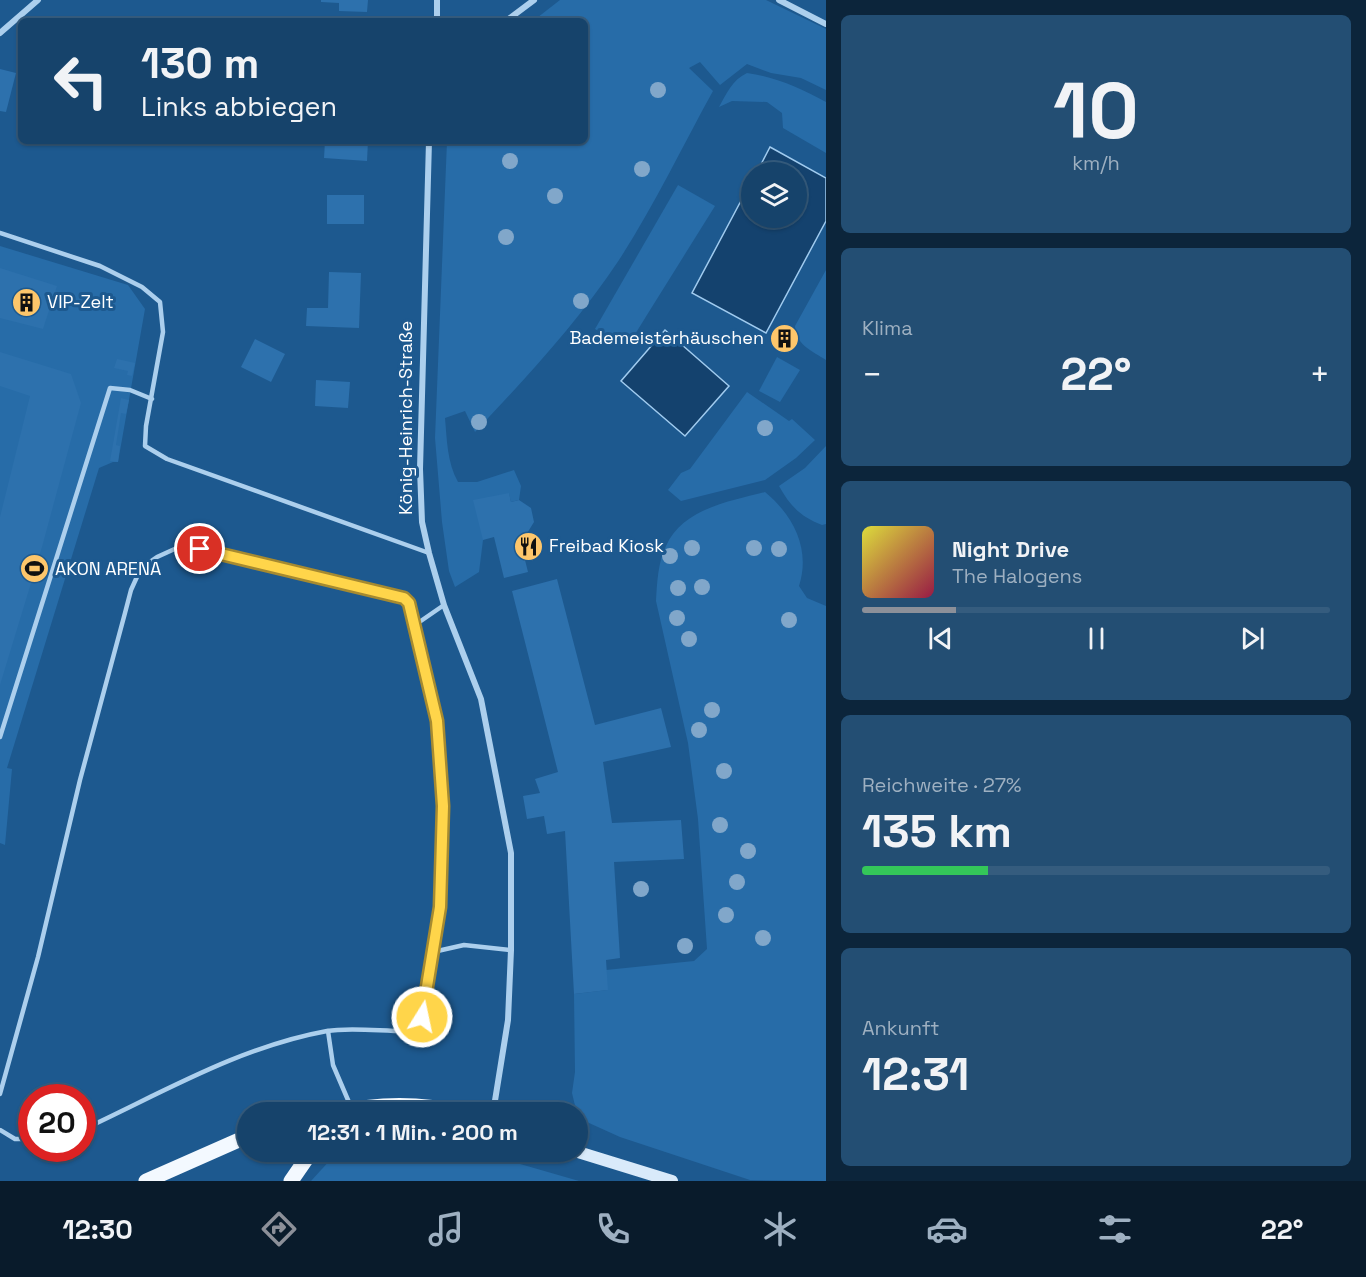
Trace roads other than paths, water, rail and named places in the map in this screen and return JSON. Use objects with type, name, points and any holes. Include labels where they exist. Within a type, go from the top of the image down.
[{"type":"main road","points":[[146,1181],[237,1141]]},
{"type":"main road","points":[[588,1156],[672,1181]]},
{"type":"main road","points":[[291,1181],[304,1162]]},
{"type":"street","points":[[0,33],[38,0]]},
{"type":"street","points":[[437,0],[437,18]]},
{"type":"street","points":[[510,18],[534,0]]},
{"type":"street","points":[[779,0],[826,24]]},
{"type":"street","name":"König-Heinrich-Straße","points":[[429,144],[420,469],[422,522],[444,605],[481,699],[511,853],[508,1020],[495,1102]]},
{"type":"lane","points":[[0,233],[100,266],[142,287],[160,302],[163,332],[146,426],[145,446],[167,459],[429,553]]},
{"type":"lane","points":[[0,737],[110,388],[130,390],[152,399]]},
{"type":"lane","points":[[0,1094],[38,957],[80,780],[128,602],[141,568],[157,557],[179,547],[200,549],[404,598],[409,603],[415,625],[437,721],[442,775],[441,890],[422,1017],[415,1027],[404,1031],[328,1031],[245,1053],[189,1077],[96,1124]]},
{"type":"lane","points":[[415,625],[444,605]]},
{"type":"lane","points":[[433,952],[464,945],[511,950]]},
{"type":"lane","points":[[328,1031],[333,1065],[347,1102]]},
{"type":"lane","points":[[0,1130],[18,1139]]},
{"type":"place","name":"VIP-Zelt","points":[[26,302]]},
{"type":"place","name":"Bademeisterhäuschen","points":[[785,338]]},
{"type":"place","name":"Freibad Kiosk","points":[[528,546]]},
{"type":"place","name":"AKON ARENA","points":[[34,569]]}]
